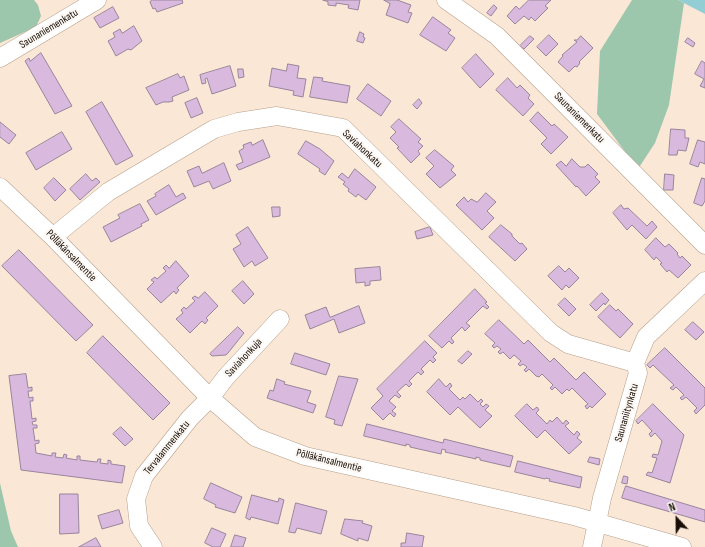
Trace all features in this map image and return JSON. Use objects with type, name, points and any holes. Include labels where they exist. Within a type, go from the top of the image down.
[{"type":"street","name":"Saunaniemenkatu","points":[[0,58],[97,0]]},
{"type":"street","name":"Saunaniemenkatu","points":[[446,0],[497,36],[705,245]]},
{"type":"street","name":"Saviahonkatu","points":[[54,237],[108,192],[214,129],[238,122],[277,116],[343,128],[551,332],[568,344],[635,363]]},
{"type":"street","name":"Pölläkänsalmentie","points":[[0,187],[54,237],[210,398],[255,437],[305,456],[574,516],[682,547]]},
{"type":"street","name":"Saunaniitynkatu","points":[[596,523],[638,373],[635,363],[646,337],[705,281]]},
{"type":"street","name":"Saviahonkuja","points":[[210,398],[226,377],[280,319]]},
{"type":"street","name":"Tervalammenkatu","points":[[153,547],[139,526],[136,499],[144,476],[190,418],[210,398]]},
{"type":"street","points":[[592,547],[596,523]]},
{"type":"green space","points":[[0,0],[34,0],[38,5],[41,16],[36,27],[0,43]]},
{"type":"green space","points":[[632,0],[678,0],[684,3],[669,105],[655,143],[638,169],[597,114],[600,51]]},
{"type":"green space","points":[[0,483],[11,531],[18,547],[0,547]]},
{"type":"water","points":[[678,0],[705,0],[705,14]]},
{"type":"building","points":[[153,0],[182,0],[183,3],[157,12],[155,8],[153,9],[150,2]]},
{"type":"building","points":[[323,0],[360,0],[358,10],[348,8],[349,5],[336,3],[336,6],[328,5],[328,2]]},
{"type":"building","points":[[384,0],[397,0],[411,5],[408,12],[412,13],[408,23],[386,15],[390,4]]},
{"type":"building","points":[[529,0],[551,0],[545,6],[548,8],[535,21],[531,17],[529,20],[524,16],[515,24],[507,16],[516,6],[519,9]]},
{"type":"building","points":[[494,5],[497,8],[491,16],[487,13]]},
{"type":"building","points":[[113,7],[119,18],[100,28],[94,18]]},
{"type":"building","points":[[433,17],[451,30],[448,33],[455,38],[446,51],[420,35]]},
{"type":"building","points":[[134,26],[142,41],[131,50],[128,49],[116,56],[108,41],[115,37],[113,33],[120,29],[122,33]]},
{"type":"building","points":[[360,32],[364,34],[363,37],[365,38],[363,43],[357,41]]},
{"type":"building","points":[[549,35],[558,44],[546,56],[537,47]]},
{"type":"building","points":[[530,36],[534,39],[524,49],[520,46]]},
{"type":"building","points":[[581,36],[593,48],[579,62],[580,63],[577,67],[575,66],[569,72],[558,62],[563,56],[562,55],[577,42],[574,40],[577,40]]},
{"type":"building","points":[[688,38],[695,43],[693,47],[685,42]]},
{"type":"building","points":[[41,53],[72,106],[55,114],[25,61],[29,58],[30,61]]},
{"type":"building","points":[[476,54],[494,74],[480,88],[462,68]]},
{"type":"building","points":[[702,61],[705,63],[705,88],[700,86],[704,79],[695,74]]},
{"type":"building","points":[[288,64],[299,66],[297,78],[306,79],[303,97],[293,95],[294,91],[269,86],[272,68],[286,71]]},
{"type":"building","points":[[230,66],[236,86],[212,94],[207,78],[205,79],[206,83],[202,84],[200,75]]},
{"type":"building","points":[[238,69],[243,69],[244,77],[239,78]]},
{"type":"building","points":[[178,74],[180,78],[184,76],[189,90],[172,97],[173,101],[163,102],[156,105],[146,88]]},
{"type":"building","points":[[314,77],[323,78],[322,81],[350,86],[347,103],[310,97]]},
{"type":"building","points":[[508,78],[517,88],[520,85],[530,95],[528,98],[534,104],[523,116],[496,90]]},
{"type":"building","points":[[368,84],[391,101],[381,116],[357,99]]},
{"type":"building","points":[[197,98],[203,113],[191,118],[185,103]]},
{"type":"building","points":[[419,99],[422,103],[417,109],[413,105]]},
{"type":"building","points":[[102,102],[133,156],[116,165],[86,112]]},
{"type":"building","points":[[538,112],[552,126],[554,124],[568,137],[551,154],[541,144],[547,138],[530,121]]},
{"type":"building","points":[[399,119],[421,139],[418,142],[423,146],[418,151],[420,154],[411,163],[390,138],[396,132],[391,127]]},
{"type":"building","points":[[0,122],[16,135],[9,144],[0,137]]},
{"type":"building","points":[[671,129],[685,130],[685,138],[689,138],[686,151],[678,150],[677,155],[669,155]]},
{"type":"building","points":[[62,132],[72,149],[36,170],[26,153]]},
{"type":"building","points":[[263,140],[270,157],[239,170],[236,165],[243,162],[239,151],[244,148],[243,145],[251,142],[252,145]]},
{"type":"building","points":[[698,140],[705,142],[705,164],[700,162],[698,167],[690,164]]},
{"type":"building","points":[[306,141],[320,149],[334,161],[325,175],[319,171],[320,169],[298,154]]},
{"type":"building","points":[[435,150],[454,166],[451,170],[456,175],[440,188],[426,174],[434,166],[426,158]]},
{"type":"building","points":[[572,159],[580,167],[585,167],[588,164],[598,174],[595,177],[600,182],[586,196],[556,165],[561,161],[566,166]]},
{"type":"building","points":[[224,163],[231,181],[213,189],[209,181],[194,187],[187,171],[199,166],[202,173]]},
{"type":"building","points":[[355,169],[376,187],[366,200],[358,194],[356,197],[348,191],[349,189],[343,184],[345,182],[338,177],[342,173],[348,178]]},
{"type":"building","points":[[86,174],[92,181],[96,178],[100,182],[80,200],[70,189]]},
{"type":"building","points":[[665,174],[674,175],[673,190],[664,190]]},
{"type":"building","points":[[54,178],[66,190],[55,201],[44,188]]},
{"type":"building","points":[[702,178],[705,179],[705,201],[702,206],[694,203]]},
{"type":"building","points":[[169,185],[176,197],[183,193],[186,198],[156,215],[147,201],[156,196],[155,194]]},
{"type":"building","points":[[486,193],[496,202],[487,211],[494,218],[482,230],[456,205],[464,197],[468,202],[471,199],[477,202]]},
{"type":"building","points":[[140,204],[149,220],[141,224],[142,226],[111,242],[103,227],[120,218],[118,215]]},
{"type":"building","points":[[621,205],[624,209],[628,208],[647,226],[652,221],[657,227],[646,239],[632,225],[627,230],[613,213]]},
{"type":"building","points":[[272,207],[280,207],[280,216],[273,217]]},
{"type":"building","points":[[501,225],[527,249],[515,261],[489,237]]},
{"type":"building","points":[[248,227],[268,258],[255,266],[252,261],[244,267],[233,249],[241,244],[236,235]]},
{"type":"building","points":[[430,227],[433,235],[417,239],[415,232]]},
{"type":"building","points":[[656,238],[665,247],[669,244],[678,253],[677,254],[680,258],[682,256],[691,265],[678,278],[669,270],[667,272],[660,264],[662,263],[656,257],[654,260],[645,250]]},
{"type":"building","points":[[19,250],[93,325],[76,341],[2,266]]},
{"type":"building","points":[[176,261],[189,276],[177,288],[179,290],[176,294],[174,291],[161,303],[147,289],[154,282],[151,280],[155,277],[157,279],[166,271],[163,268],[166,265],[169,268]]},
{"type":"building","points":[[559,266],[565,272],[569,268],[579,278],[569,288],[566,285],[562,290],[548,276]]},
{"type":"building","points":[[380,267],[381,280],[370,281],[370,285],[365,286],[365,282],[356,283],[355,269]]},
{"type":"building","points":[[243,281],[254,294],[244,304],[232,291]]},
{"type":"building","points":[[475,289],[487,302],[485,303],[489,307],[487,309],[483,306],[466,323],[470,326],[465,331],[462,327],[451,338],[454,342],[452,344],[449,341],[442,348],[429,336]]},
{"type":"building","points":[[205,292],[218,306],[206,318],[208,320],[205,324],[202,321],[190,333],[176,319],[183,313],[181,310],[184,307],[186,309],[195,301],[192,298],[195,296],[198,298]]},
{"type":"building","points":[[602,293],[609,300],[605,305],[604,303],[596,311],[590,305]]},
{"type":"building","points":[[565,298],[576,309],[569,316],[558,305]]},
{"type":"building","points":[[610,305],[616,311],[618,309],[633,324],[620,338],[598,317]]},
{"type":"building","points":[[359,306],[365,323],[339,333],[334,319],[310,329],[305,315],[326,307],[330,317]]},
{"type":"building","points":[[499,320],[524,344],[528,340],[550,362],[554,358],[576,380],[584,372],[606,394],[592,408],[590,406],[587,409],[585,406],[588,404],[572,388],[569,391],[567,389],[562,394],[555,387],[552,390],[550,388],[553,385],[542,374],[539,377],[536,376],[529,369],[526,372],[524,370],[527,367],[523,364],[520,366],[518,364],[521,361],[514,355],[510,359],[503,352],[500,354],[498,352],[501,349],[497,346],[494,348],[492,346],[495,343],[485,334]]},
{"type":"building","points":[[693,322],[704,332],[696,340],[685,330]]},
{"type":"building","points":[[238,327],[244,333],[228,353],[226,355],[212,356],[210,354]]},
{"type":"building","points":[[103,336],[170,403],[153,420],[87,353]]},
{"type":"building","points":[[425,341],[437,353],[433,357],[436,360],[433,363],[430,360],[421,369],[424,372],[421,375],[418,372],[409,381],[412,384],[409,387],[406,384],[397,392],[401,396],[399,398],[395,395],[389,401],[396,407],[392,411],[396,414],[394,417],[390,413],[383,420],[371,408],[383,396],[377,389]]},
{"type":"building","points":[[665,348],[705,388],[705,405],[696,414],[694,411],[697,408],[686,397],[682,400],[680,398],[684,395],[676,387],[673,390],[670,388],[674,385],[653,365],[650,368],[647,365]]},
{"type":"building","points":[[468,351],[472,354],[462,364],[458,361]]},
{"type":"building","points":[[295,353],[330,364],[326,375],[291,364]]},
{"type":"building","points":[[26,374],[28,388],[32,387],[32,391],[28,391],[29,398],[33,397],[33,401],[30,401],[32,419],[36,418],[36,421],[32,422],[33,425],[37,425],[37,428],[33,428],[35,441],[39,440],[39,443],[35,444],[36,453],[52,456],[52,453],[56,453],[55,457],[63,458],[64,454],[67,455],[66,458],[77,460],[77,456],[80,456],[80,460],[97,462],[98,459],[101,459],[100,463],[108,464],[108,460],[111,461],[111,464],[125,466],[122,483],[21,470],[9,376]]},
{"type":"building","points":[[339,376],[358,379],[342,426],[334,424],[335,420],[326,417]]},
{"type":"building","points":[[277,379],[285,382],[284,384],[311,391],[307,402],[316,405],[313,413],[267,398],[270,390],[273,391]]},
{"type":"building","points":[[439,379],[446,387],[450,383],[452,386],[449,389],[460,400],[463,397],[465,399],[470,394],[478,402],[481,399],[483,401],[480,404],[483,407],[486,404],[489,406],[485,410],[492,416],[480,428],[458,407],[450,415],[427,392]]},
{"type":"building","points":[[527,404],[533,410],[537,407],[539,410],[536,413],[547,424],[550,420],[552,422],[557,417],[563,424],[566,420],[569,423],[565,426],[574,435],[577,431],[580,434],[577,438],[582,442],[569,454],[545,430],[537,438],[515,416]]},
{"type":"building","points":[[653,404],[684,435],[670,483],[646,475],[648,472],[652,473],[657,458],[652,457],[653,454],[658,455],[662,441],[655,433],[651,437],[649,434],[652,431],[642,420],[638,424],[636,421]]},
{"type":"building","points":[[367,424],[443,443],[444,439],[513,456],[510,467],[480,460],[480,458],[476,457],[476,459],[445,452],[446,450],[442,449],[441,454],[410,447],[410,445],[406,444],[406,446],[364,436]]},
{"type":"building","points":[[121,427],[133,439],[125,446],[113,434]]},
{"type":"building","points":[[590,457],[600,459],[599,465],[588,462]]},
{"type":"building","points":[[518,461],[582,477],[580,488],[549,481],[550,479],[546,478],[515,472]]},
{"type":"building","points":[[624,476],[628,477],[627,484],[622,483]]},
{"type":"building","points":[[211,483],[242,497],[235,513],[215,507],[216,505],[204,499]]},
{"type":"building","points":[[626,486],[705,510],[705,522],[622,498]]},
{"type":"building","points":[[60,494],[78,494],[79,533],[60,534]]},
{"type":"building","points":[[252,495],[278,502],[279,498],[284,500],[278,524],[251,517],[250,520],[246,518]]},
{"type":"building","points":[[296,503],[327,511],[321,534],[297,528],[295,533],[289,532]]},
{"type":"building","points":[[119,510],[123,523],[102,529],[98,516]]},
{"type":"building","points":[[345,519],[363,521],[362,523],[372,526],[368,541],[358,538],[358,541],[341,534]]},
{"type":"building","points":[[212,528],[226,534],[220,547],[213,547],[205,543]]},
{"type":"building","points":[[407,533],[424,536],[422,547],[401,547],[401,543],[405,543]]},
{"type":"building","points":[[235,535],[246,538],[243,547],[231,547]]},
{"type":"building","points":[[96,538],[101,547],[79,547]]}]
